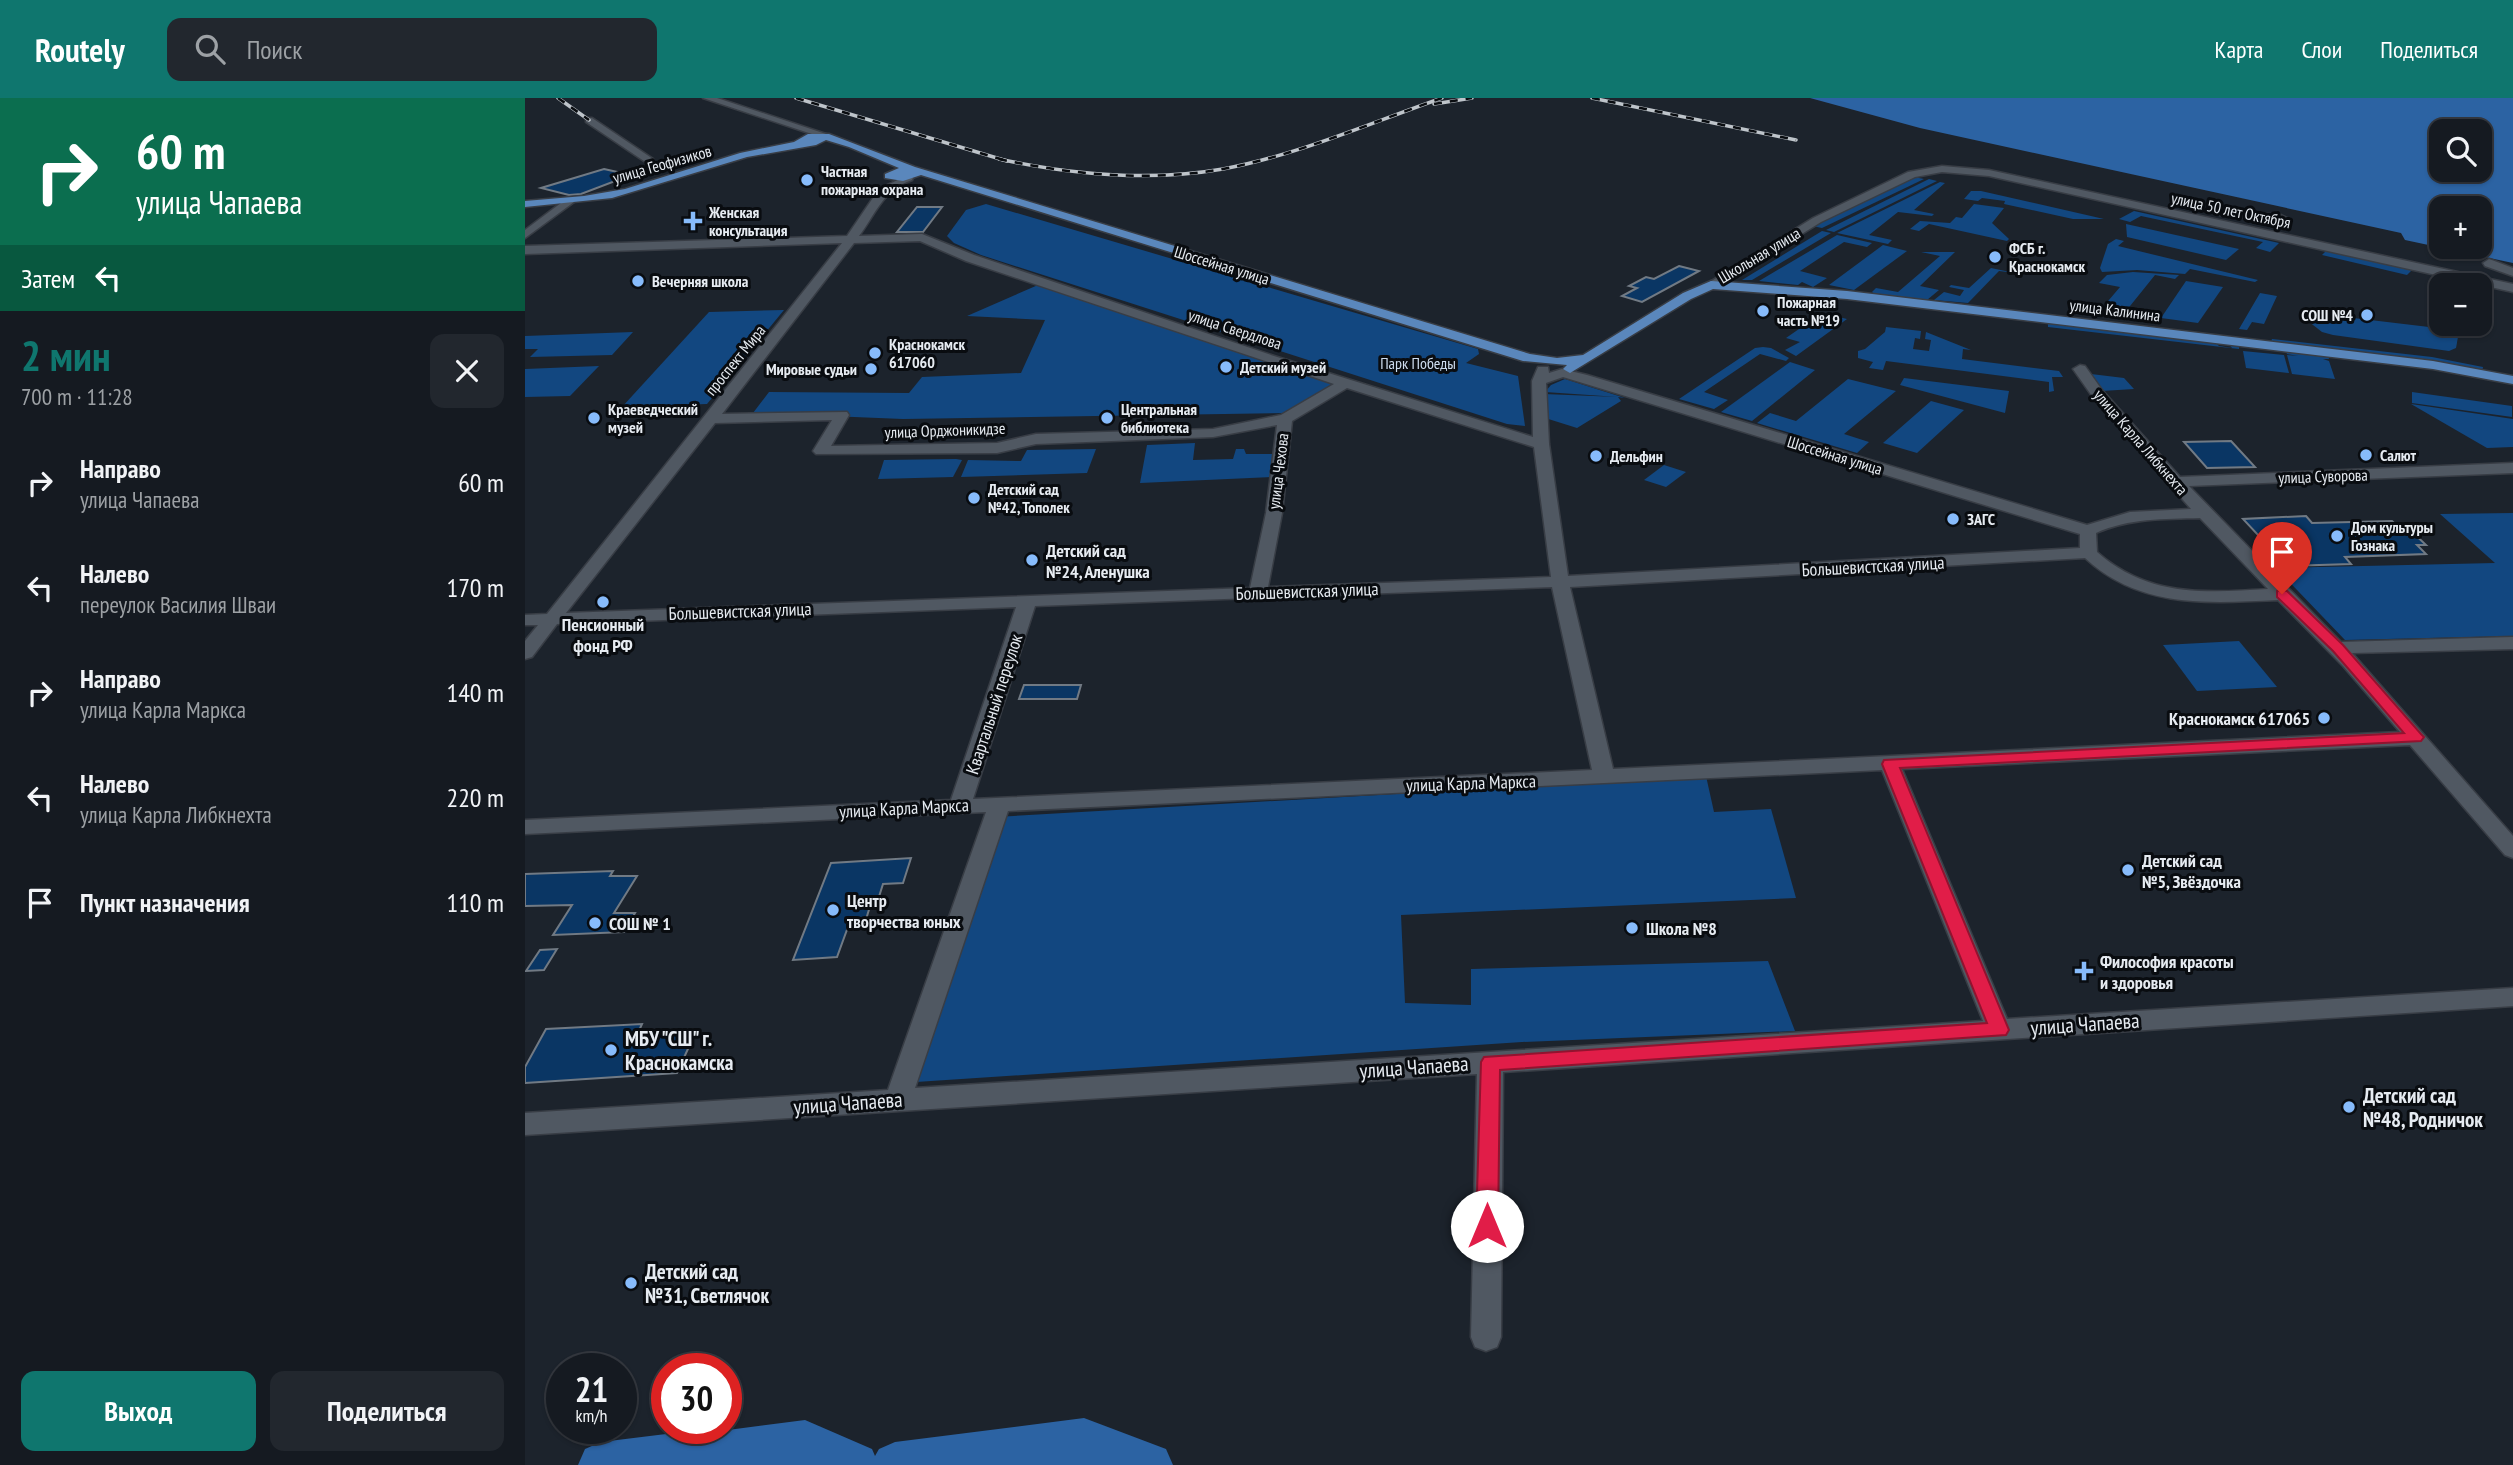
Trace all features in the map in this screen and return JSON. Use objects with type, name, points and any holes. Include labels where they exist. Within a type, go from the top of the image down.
[{"type":"main road","points":[[806,141],[824,140],[825,136],[913,173]]},
{"type":"main road","points":[[806,141],[826,144],[860,155],[889,179]]},
{"type":"main road","name":"улица Геофизиков","points":[[525,205],[569,202],[629,191],[774,147],[806,141]]},
{"type":"main road","name":"Шоссейная улица","points":[[913,173],[932,176],[1528,358]]},
{"type":"main road","name":"Школьная улица","points":[[1568,371],[1687,296],[1711,285]]},
{"type":"main road","name":"улица Калинина","points":[[1711,285],[1863,297],[2433,365],[2513,380]]},
{"type":"main road","points":[[1528,358],[1568,371]]},
{"type":"main road","points":[[1528,358],[1541,375]]},
{"type":"street","points":[[708,98],[825,136]]},
{"type":"street","points":[[589,121],[648,159]]},
{"type":"street","points":[[794,126],[806,141]]},
{"type":"street","name":"улица 50 лет Октября","points":[[1942,169],[1989,173],[2513,288]]},
{"type":"street","name":"Школьная улица","points":[[1711,285],[1817,220],[1912,174],[1942,169]]},
{"type":"street","points":[[889,179],[913,173]]},
{"type":"street","name":"проспект Мира","points":[[525,653],[778,335],[869,215],[871,206],[889,179]]},
{"type":"street","points":[[525,235],[569,202]]},
{"type":"street","points":[[2155,209],[2281,218]]},
{"type":"street","name":"улица Свердлова","points":[[849,241],[922,237],[1000,268],[1346,383],[1541,444]]},
{"type":"street","points":[[525,250],[849,241]]},
{"type":"street","points":[[2489,263],[2513,272]]},
{"type":"street","name":"улица Карла Либкнехта","points":[[2080,369],[2175,482],[2282,594]]},
{"type":"street","points":[[1568,371],[1541,375],[1541,444],[1555,530],[1560,582],[1604,777]]},
{"type":"street","name":"Шоссейная улица","points":[[1568,371],[2088,531]]},
{"type":"street","name":"улица Чехова","points":[[1258,593],[1273,513],[1285,419],[1346,383]]},
{"type":"street","name":"улица Орджоникидзе","points":[[709,419],[842,415],[821,451],[997,448],[1036,439],[1213,433],[1285,419]]},
{"type":"street","name":"улица Суворова","points":[[2175,482],[2513,468]]},
{"type":"street","points":[[2204,513],[2133,516],[2105,522],[2088,531],[2089,553],[2113,576],[2162,593],[2204,597],[2282,594],[2338,648],[2513,850]]},
{"type":"street","name":"Большевистская улица","points":[[525,620],[1560,582],[2089,553]]},
{"type":"street","name":"Квартальный переулок","points":[[960,806],[1027,602]]},
{"type":"street","points":[[2338,648],[2513,643]]},
{"type":"street","name":"улица Карла Маркса","points":[[525,827],[2416,737]]},
{"type":"street","points":[[1890,764],[1999,1030]]},
{"type":"street","points":[[898,1100],[1000,804]]},
{"type":"street","name":"улица Чапаева","points":[[525,1124],[2513,997]]},
{"type":"street","points":[[1486,1338],[1490,1062]]},
{"type":"green space","points":[[1914,177],[1924,179],[1822,228],[1812,226]]},
{"type":"green space","points":[[1929,179],[1937,181],[1834,232],[1826,230]]},
{"type":"green space","points":[[1940,182],[1945,183],[1914,210],[1934,214],[1932,216],[1898,212],[1869,235],[1892,240],[1888,244],[1837,233]]},
{"type":"green space","points":[[1971,191],[2104,219],[2073,219],[2004,204],[2005,201],[1964,199]]},
{"type":"green space","name":"Парк Победы","points":[[986,204],[1478,349],[1479,354],[1466,363],[1518,376],[1525,426],[1507,424],[981,255],[954,243],[947,236],[966,210]]},
{"type":"green space","points":[[1974,204],[2004,208],[1992,223],[2009,239],[2007,241],[1929,224],[1919,231],[1910,229],[1920,221],[1950,223],[1956,217],[1962,218]]},
{"type":"green space","points":[[2134,211],[2279,243],[2270,252],[2256,248],[2263,242],[2141,216],[2130,222],[2119,219]]},
{"type":"green space","points":[[2126,224],[2239,249],[2226,260],[2127,237]]},
{"type":"green space","points":[[1822,231],[1831,233],[1752,280],[1742,280]]},
{"type":"green space","points":[[1837,235],[1872,243],[1867,247],[1844,242],[1800,271],[1827,278],[1813,287],[1802,282],[1798,285],[1759,281]]},
{"type":"green space","points":[[2116,239],[2124,241],[2118,246],[2258,280],[2255,282],[2190,269],[2185,274],[2137,270],[2102,272],[2100,268],[2108,244]]},
{"type":"green space","points":[[1883,245],[1907,251],[1854,290],[1829,285]]},
{"type":"green space","points":[[2329,248],[2415,267],[2407,275],[2322,255]]},
{"type":"green space","points":[[1921,252],[1955,252],[1920,286],[1939,290],[1927,300],[1872,292],[1876,288],[1898,292],[1940,256]]},
{"type":"green space","points":[[1991,268],[2015,273],[1999,271],[1968,303],[1934,300],[1944,292],[1960,296],[1964,290],[1949,287],[1969,288]]},
{"type":"green space","points":[[2133,272],[2179,275],[2175,279],[2155,275],[2122,316],[2074,311],[2083,303],[2103,307],[2120,287],[2099,283],[2107,275]]},
{"type":"green space","points":[[2186,281],[2223,287],[2198,323],[2161,318]]},
{"type":"green space","points":[[1038,285],[1340,384],[1289,413],[903,419],[753,413],[769,392],[909,393],[922,377],[1021,373],[1045,320],[967,316]]},
{"type":"green space","points":[[2260,293],[2277,296],[2264,324],[2252,322],[2247,330],[2239,329]]},
{"type":"green space","points":[[784,310],[707,404],[622,407],[709,312]]},
{"type":"green space","points":[[1822,313],[1847,319],[1796,356],[1785,350],[1800,342],[1786,338]]},
{"type":"green space","points":[[2320,314],[2429,327],[2429,336],[2458,337],[2456,348],[2449,351],[2333,335],[2322,332],[2308,321]]},
{"type":"green space","points":[[2048,322],[2214,341],[2219,346],[2232,348],[2228,343],[2239,344],[2239,349],[2048,327]]},
{"type":"green space","points":[[1886,327],[1921,331],[1920,339],[1915,338],[1913,349],[1929,351],[1931,340],[1925,339],[1926,332],[1971,350],[1963,349],[1962,359],[2059,371],[2063,377],[2052,377],[2054,391],[2049,392],[2049,382],[1886,361],[1883,370],[1869,368],[1873,362],[1858,358],[1858,351],[1865,349],[1885,332]]},
{"type":"green space","points":[[633,332],[612,355],[530,357],[538,349],[525,349],[525,336]]},
{"type":"green space","points":[[2272,339],[2432,357],[2483,367],[2482,372],[2270,344]]},
{"type":"green space","points":[[1755,348],[1771,348],[1789,358],[1786,361],[1760,354],[1704,392],[1728,400],[1714,409],[1679,399]]},
{"type":"green space","points":[[2285,349],[2328,354],[2329,359],[2323,359],[2329,361],[2335,379],[2292,374],[2287,355],[2298,356],[2287,354]]},
{"type":"green space","points":[[2243,351],[2284,355],[2289,373],[2246,368]]},
{"type":"green space","points":[[1790,362],[1815,370],[1752,421],[1721,412]]},
{"type":"green space","points":[[599,366],[570,396],[525,397],[525,369]]},
{"type":"green space","points":[[2091,374],[2124,378],[2134,389],[2102,391]]},
{"type":"green space","points":[[1904,378],[2009,391],[2005,413],[1900,385]]},
{"type":"green space","points":[[1565,379],[1625,398],[1545,392],[1551,385]]},
{"type":"green space","points":[[1848,379],[1896,391],[1844,434],[1869,442],[1857,453],[1757,423],[1770,413],[1796,421]]},
{"type":"green space","points":[[2412,392],[2512,406],[2512,417],[2412,403]]},
{"type":"green space","points":[[1544,394],[1618,397],[1621,401],[1577,428],[1542,417]]},
{"type":"green space","points":[[1931,401],[1964,410],[1917,453],[1883,443]]},
{"type":"green space","points":[[2411,404],[2513,419],[2513,447],[2487,448]]},
{"type":"green space","points":[[1195,443],[1193,460],[1233,459],[1236,449],[1244,449],[1246,454],[1275,454],[1272,477],[1140,483],[1147,445]]},
{"type":"green space","points":[[1096,449],[1087,473],[961,477],[968,460],[1021,461],[1027,450]]},
{"type":"green space","points":[[884,460],[962,460],[953,477],[878,479]]},
{"type":"green space","points":[[1664,465],[1686,472],[1666,487],[1644,480]]},
{"type":"green space","points":[[2513,513],[2513,636],[2345,640],[2276,568],[2495,563],[2440,514]]},
{"type":"green space","points":[[2239,641],[2277,687],[2197,691],[2163,645]]},
{"type":"green space","points":[[1706,776],[1714,812],[1771,809],[1796,898],[1401,915],[1405,1003],[1471,1005],[1471,969],[1768,961],[1795,1031],[1522,1042],[916,1082],[996,817]]},
{"type":"shaded area","points":[[1810,98],[2513,98],[2513,263],[2492,259],[2492,196],[2429,196],[2429,245],[2405,240],[2401,233],[1920,128]]},
{"type":"building","points":[[604,169],[631,175],[581,194],[569,195],[541,188]]},
{"type":"building","points":[[917,207],[942,207],[923,232],[897,232]]},
{"type":"building","points":[[1679,266],[1699,271],[1642,302],[1622,296],[1637,288],[1629,286],[1646,277],[1654,279]]},
{"type":"building","points":[[2231,441],[2255,467],[2207,468],[2184,442]]},
{"type":"building","name":"Дом культуры Гознака","points":[[2306,516],[2312,523],[2392,521],[2398,527],[2406,526],[2426,545],[2417,545],[2426,554],[2345,557],[2351,564],[2287,566],[2243,519]]},
{"type":"building","points":[[1024,685],[1081,685],[1077,699],[1019,699]]},
{"type":"building","name":"Центр творчества юных","points":[[911,858],[903,883],[883,884],[877,903],[871,903],[864,926],[848,927],[837,957],[793,960],[831,863]]},
{"type":"building","name":"СОШ № 1","points":[[613,871],[610,876],[637,876],[614,913],[635,913],[624,932],[553,935],[572,905],[525,906],[525,874]]},
{"type":"building","points":[[557,949],[544,970],[526,971],[540,950]]},
{"type":"building","name":"МБУ \"СШ\" г. Краснокамска","points":[[642,1024],[638,1033],[697,1029],[677,1073],[525,1083],[525,1067],[546,1029]]},
{"type":"waterway","points":[[895,1465],[1084,1441],[1150,1465]]},
{"type":"waterway","points":[[601,1465],[666,1457],[705,1456],[805,1443],[856,1465]]},
{"type":"railway","points":[[558,98],[589,120]]},
{"type":"railway","points":[[796,98],[1002,160]]},
{"type":"railway","points":[[1002,160],[1111,175],[1195,173],[1279,156],[1442,98]]},
{"type":"railway","points":[[1434,104],[1472,98]]},
{"type":"railway","points":[[1592,98],[1796,140]]},
{"type":"railway","points":[[1002,160],[1007,161]]},
{"type":"place","name":"Частная пожарная охрана","points":[[807,180]]},
{"type":"place","name":"Женская консультация","points":[[693,221]]},
{"type":"place","name":"ФСБ г. Краснокамск","points":[[1995,257]]},
{"type":"place","name":"Вечерняя школа","points":[[638,281]]},
{"type":"place","name":"Пожарная часть №19","points":[[1763,311]]},
{"type":"place","name":"СОШ №4","points":[[2367,315]]},
{"type":"place","name":"Краснокамск 617060","points":[[875,353]]},
{"type":"place","name":"Детский музей","points":[[1226,367]]},
{"type":"place","name":"Мировые судьи","points":[[871,369]]},
{"type":"place","name":"Краеведческий музей","points":[[594,418]]},
{"type":"place","name":"Центральная библиотека","points":[[1107,418]]},
{"type":"place","name":"Салют","points":[[2366,455]]},
{"type":"place","name":"Дельфин","points":[[1596,456]]},
{"type":"place","name":"Детский сад №42, Тополек","points":[[974,498]]},
{"type":"place","name":"ЗАГС","points":[[1953,519]]},
{"type":"place","name":"Дом культуры Гознака","points":[[2337,536]]},
{"type":"place","name":"Детский сад №24, Аленушка","points":[[1032,560]]},
{"type":"place","name":"Пенсионный фонд РФ","points":[[603,602]]},
{"type":"place","name":"Краснокамск 617065","points":[[2324,718]]},
{"type":"place","name":"Детский сад №5, Звёздочка","points":[[2128,870]]},
{"type":"place","name":"Центр творчества юных","points":[[833,910]]},
{"type":"place","name":"СОШ № 1","points":[[595,923]]},
{"type":"place","name":"Школа №8","points":[[1632,928]]},
{"type":"place","name":"Философия красоты и здоровья","points":[[2084,971]]},
{"type":"place","name":"МБУ \"СШ\" г. Краснокамска","points":[[611,1050]]},
{"type":"place","name":"Детский сад №48, Родничок","points":[[2349,1107]]},
{"type":"place","name":"Детский сад №31, Светлячок","points":[[631,1283]]},
{"type":"route","points":[[1487,1226],[1490,1062],[1999,1030],[1890,764],[2416,737],[2338,648],[2282,594]]}]
